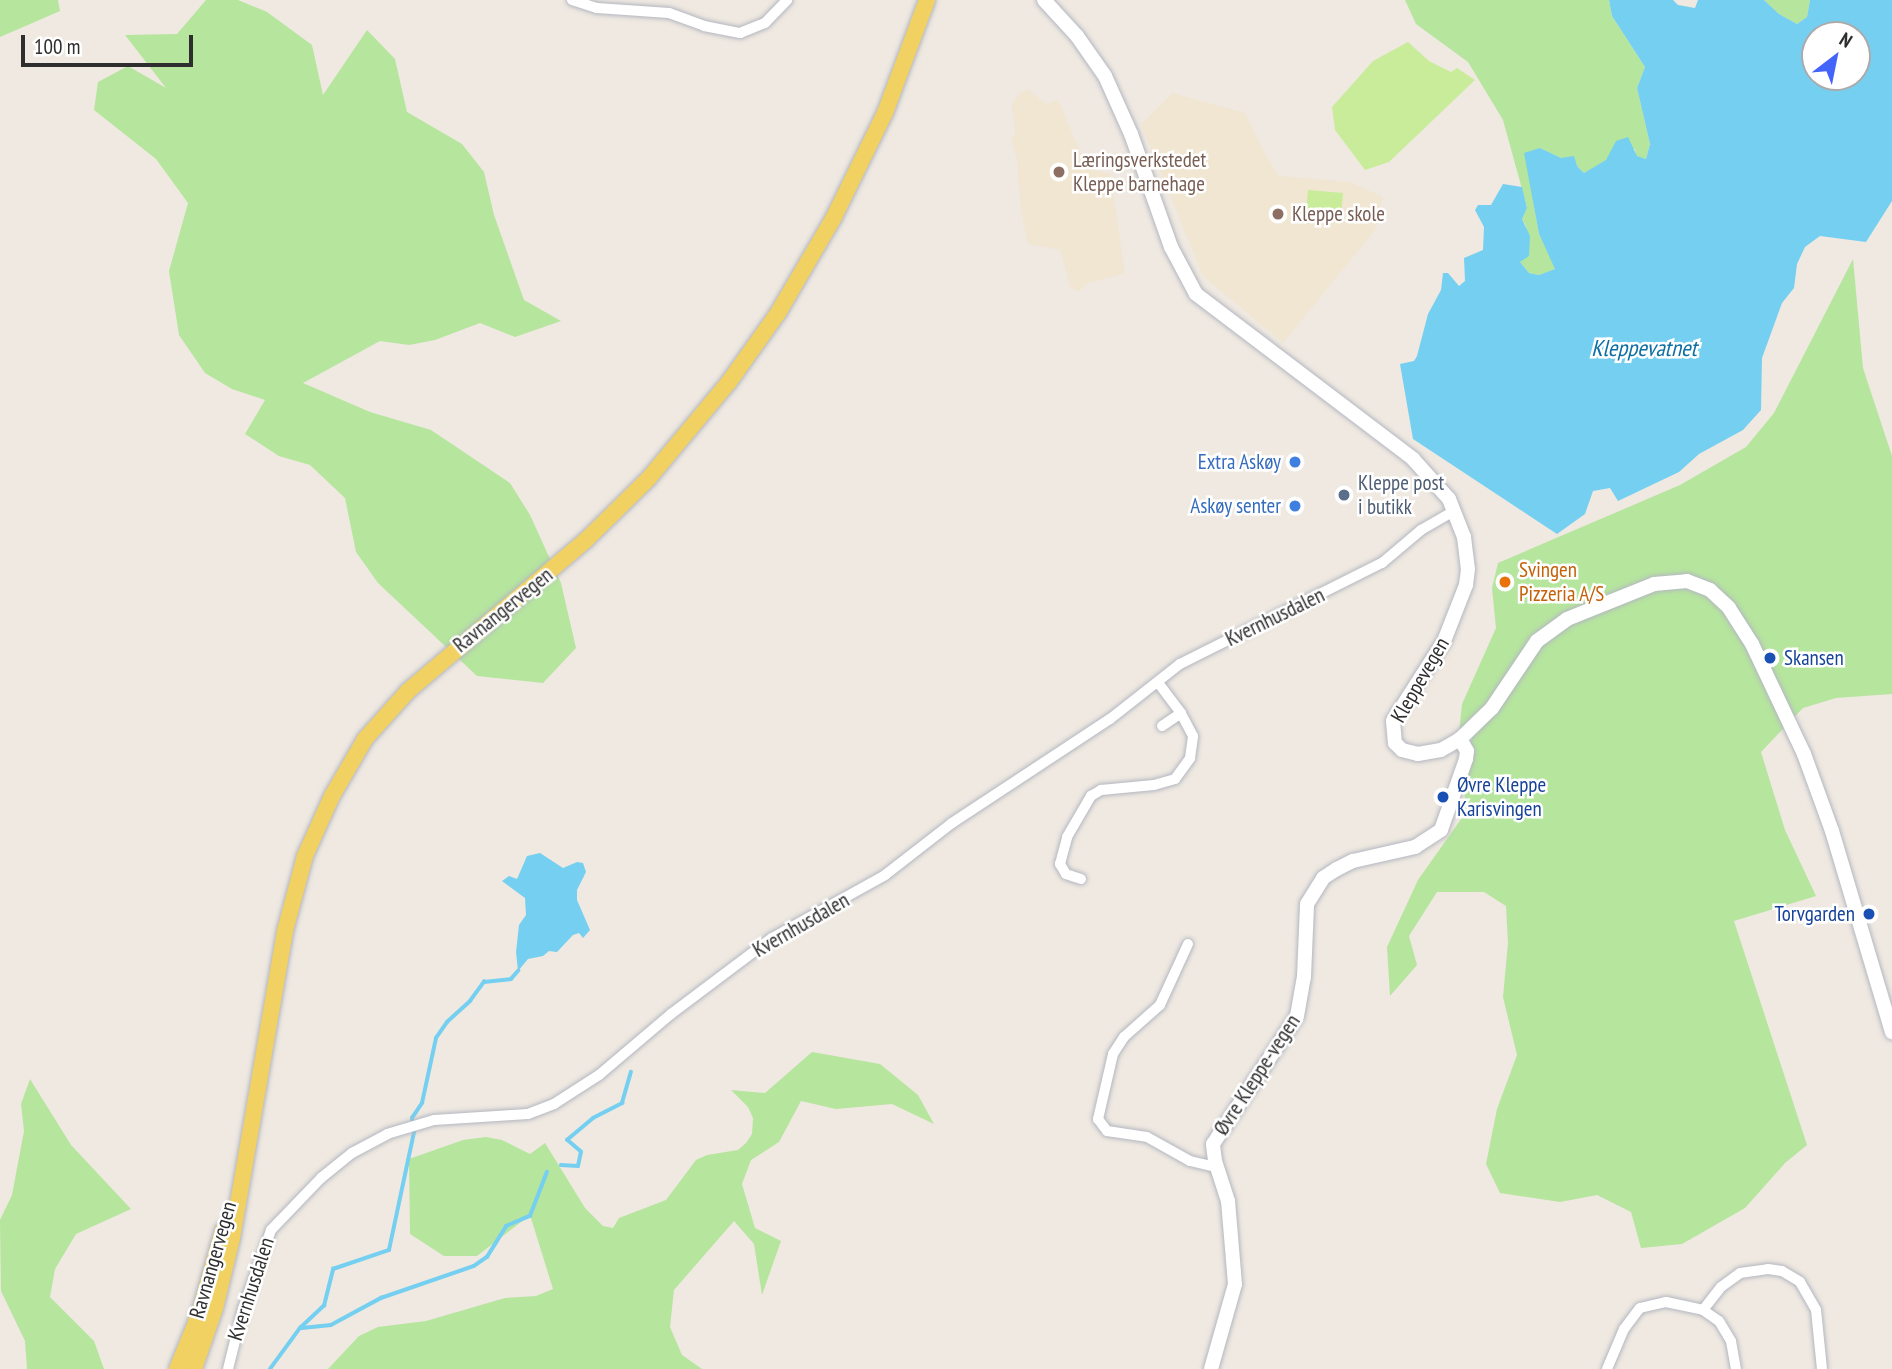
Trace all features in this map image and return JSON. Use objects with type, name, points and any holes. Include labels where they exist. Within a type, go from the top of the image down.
[{"type":"main road","name":"Ravnangervegen","points":[[878,124],[879,109],[917,0]]},
{"type":"main road","name":"Ravnangervegen","points":[[194,1369],[221,1287],[245,1172],[245,1150],[295,888],[317,825],[353,758],[375,727],[408,691],[586,540],[649,478],[707,411],[767,328],[818,247],[896,89],[928,0]]},
{"type":"main road","points":[[921,19],[936,0]]},
{"type":"main road","name":"Kleppevegen","points":[[1044,0],[1077,36],[1105,76],[1131,134],[1171,247],[1196,294],[1413,459],[1443,490],[1454,511],[1464,537],[1468,569],[1466,585],[1444,641],[1398,709],[1392,730],[1395,743],[1409,753],[1431,753],[1461,739],[1492,708],[1537,641],[1567,620],[1654,584],[1687,581],[1710,590],[1729,608],[1752,643],[1804,754],[1832,831],[1892,1032]]},
{"type":"main road","name":"Øvre Kleppe-vegen","points":[[1211,1369],[1235,1284],[1228,1201],[1213,1153],[1216,1137],[1297,1016],[1304,977],[1307,904],[1323,878],[1353,861],[1415,847],[1435,835],[1446,821],[1466,759],[1467,751],[1461,739]]},
{"type":"main road","name":"Ravnangervegen","points":[[177,1369],[211,1276],[240,1159],[245,1150]]},
{"type":"street","points":[[572,0],[597,8],[669,13],[704,26],[740,33],[765,23],[787,0]]},
{"type":"street","name":"Kvernhusdalen","points":[[228,1369],[243,1309],[271,1230],[321,1178],[352,1153],[387,1134],[434,1120],[528,1114],[554,1104],[610,1068],[671,1014],[772,938],[885,875],[952,823],[1110,719],[1190,658],[1265,624],[1382,563],[1421,530],[1454,511]]},
{"type":"street","points":[[1081,879],[1066,874],[1060,864],[1067,837],[1091,796],[1101,790],[1154,785],[1175,779],[1190,758],[1193,736],[1181,713],[1158,683]]},
{"type":"street","points":[[1162,726],[1181,713]]},
{"type":"street","name":"Øvre Kleppe-vegen","points":[[1188,944],[1160,1005],[1124,1037],[1113,1054],[1098,1119],[1107,1131],[1147,1136],[1190,1161],[1216,1167]]},
{"type":"street","points":[[1703,1310],[1721,1287],[1740,1273],[1768,1269],[1782,1271],[1800,1282],[1816,1310],[1822,1369]]},
{"type":"street","points":[[1607,1369],[1624,1329],[1640,1308],[1666,1303],[1703,1310],[1719,1321],[1727,1331],[1735,1369]]},
{"type":"shaded area","points":[[1029,90],[1046,104],[1058,100],[1085,163],[1099,172],[1110,173],[1125,273],[1088,283],[1079,291],[1071,288],[1060,250],[1028,244],[1021,210],[1017,160],[1011,141],[1015,133],[1012,104],[1021,92]]},
{"type":"shaded area","name":"Kleppe skole","points":[[1172,93],[1245,113],[1279,176],[1350,182],[1383,197],[1375,230],[1283,343],[1203,276],[1141,124]]},
{"type":"green space","points":[[0,0],[58,0],[60,11],[0,37]]},
{"type":"green space","points":[[206,0],[238,0],[267,12],[312,45],[323,95],[367,30],[395,59],[407,112],[462,144],[484,172],[494,215],[524,300],[561,321],[515,337],[480,323],[435,340],[409,345],[380,341],[303,383],[370,412],[431,430],[510,483],[530,515],[561,583],[576,648],[543,683],[477,676],[378,583],[356,552],[345,498],[310,465],[279,456],[245,434],[265,400],[232,389],[205,373],[179,335],[169,271],[188,203],[156,159],[94,110],[98,82],[128,66],[166,88],[125,35],[177,34]]},
{"type":"green space","points":[[1405,0],[1609,0],[1612,16],[1645,67],[1637,88],[1650,144],[1646,159],[1636,156],[1635,149],[1584,173],[1577,166],[1540,148],[1534,207],[1539,234],[1556,269],[1539,275],[1529,273],[1520,262],[1526,226],[1522,219],[1527,207],[1503,120],[1468,62],[1416,24]]},
{"type":"green space","points":[[1764,0],[1810,0],[1807,17],[1797,24],[1779,14]]},
{"type":"green space","points":[[1408,42],[1429,61],[1451,72],[1457,68],[1475,80],[1389,162],[1365,170],[1335,130],[1332,107],[1373,61]]},
{"type":"green space","points":[[1308,190],[1343,193],[1341,215],[1306,213]]},
{"type":"green space","points":[[1853,259],[1863,368],[1892,456],[1892,694],[1836,698],[1803,708],[1761,752],[1785,830],[1816,896],[1734,921],[1807,1145],[1785,1163],[1745,1208],[1682,1244],[1641,1248],[1631,1212],[1597,1195],[1560,1202],[1500,1193],[1486,1164],[1497,1109],[1517,1055],[1503,997],[1508,943],[1506,906],[1484,892],[1437,892],[1409,936],[1417,965],[1390,996],[1387,947],[1418,880],[1466,812],[1462,764],[1475,730],[1459,733],[1462,704],[1496,628],[1492,588],[1498,563],[1680,485],[1746,447],[1774,413]]},
{"type":"green space","points":[[812,1052],[880,1064],[918,1095],[934,1124],[892,1104],[836,1109],[801,1101],[779,1142],[751,1160],[742,1184],[755,1228],[781,1241],[762,1295],[754,1244],[734,1221],[674,1290],[670,1327],[682,1355],[702,1369],[328,1369],[359,1336],[378,1327],[426,1321],[505,1298],[536,1296],[553,1289],[530,1215],[477,1256],[444,1256],[410,1234],[409,1159],[463,1140],[486,1137],[502,1140],[530,1154],[545,1143],[585,1208],[603,1226],[613,1228],[619,1218],[666,1200],[696,1160],[707,1155],[738,1150],[746,1143],[752,1134],[753,1118],[748,1107],[731,1090],[765,1093]]},
{"type":"green space","points":[[30,1079],[71,1145],[131,1209],[76,1234],[55,1269],[50,1297],[94,1341],[104,1369],[27,1369],[25,1341],[1,1291],[0,1220],[12,1195],[24,1131],[21,1104]]},
{"type":"water","name":"Kleppevatnet","points":[[1609,0],[1673,0],[1678,5],[1695,8],[1698,0],[1764,0],[1779,14],[1797,24],[1801,21],[1801,91],[1871,91],[1871,21],[1801,21],[1807,17],[1810,0],[1892,0],[1892,201],[1866,242],[1820,236],[1805,247],[1797,264],[1794,288],[1782,303],[1762,358],[1761,410],[1743,430],[1699,454],[1679,472],[1618,501],[1610,488],[1593,491],[1585,514],[1557,534],[1413,439],[1400,364],[1414,361],[1417,356],[1428,314],[1441,290],[1443,273],[1448,273],[1459,286],[1465,281],[1464,258],[1483,250],[1484,227],[1475,210],[1478,205],[1491,205],[1503,184],[1522,187],[1527,208],[1522,219],[1530,236],[1529,256],[1520,262],[1529,273],[1539,275],[1555,269],[1539,234],[1524,153],[1540,148],[1561,158],[1574,156],[1577,166],[1584,173],[1606,160],[1616,141],[1628,137],[1637,156],[1646,159],[1650,144],[1637,88],[1645,67],[1612,16]]},
{"type":"water","points":[[540,853],[563,868],[577,862],[583,863],[586,872],[577,890],[577,900],[590,930],[583,938],[579,933],[573,935],[557,952],[549,951],[543,956],[528,959],[518,971],[516,952],[519,925],[526,915],[525,898],[502,881],[509,876],[517,879],[527,856]]},
{"type":"waterway","points":[[270,1369],[300,1328],[324,1306],[333,1269],[389,1250],[414,1132],[412,1118],[422,1103],[436,1038],[484,982],[511,979],[518,971]]},
{"type":"waterway","points":[[561,1165],[578,1166],[581,1152],[567,1140],[593,1118],[622,1103],[631,1072]]},
{"type":"waterway","points":[[302,1328],[331,1325],[381,1298],[474,1266],[487,1257],[506,1226],[530,1216],[547,1172]]},
{"type":"place","name":"Læringsverkstedet Kleppe barnehage","points":[[1059,172]]},
{"type":"place","name":"Kleppe skole","points":[[1278,214]]},
{"type":"place","name":"Extra Askøy","points":[[1295,462]]},
{"type":"place","name":"Kleppe post i butikk","points":[[1344,495]]},
{"type":"place","name":"Askøy senter","points":[[1295,506]]},
{"type":"place","name":"Svingen Pizzeria A/S","points":[[1505,582]]},
{"type":"place","name":"Skansen","points":[[1770,658]]},
{"type":"place","name":"Øvre Kleppe Karisvingen","points":[[1443,797]]},
{"type":"place","name":"Torvgarden","points":[[1869,914]]}]
